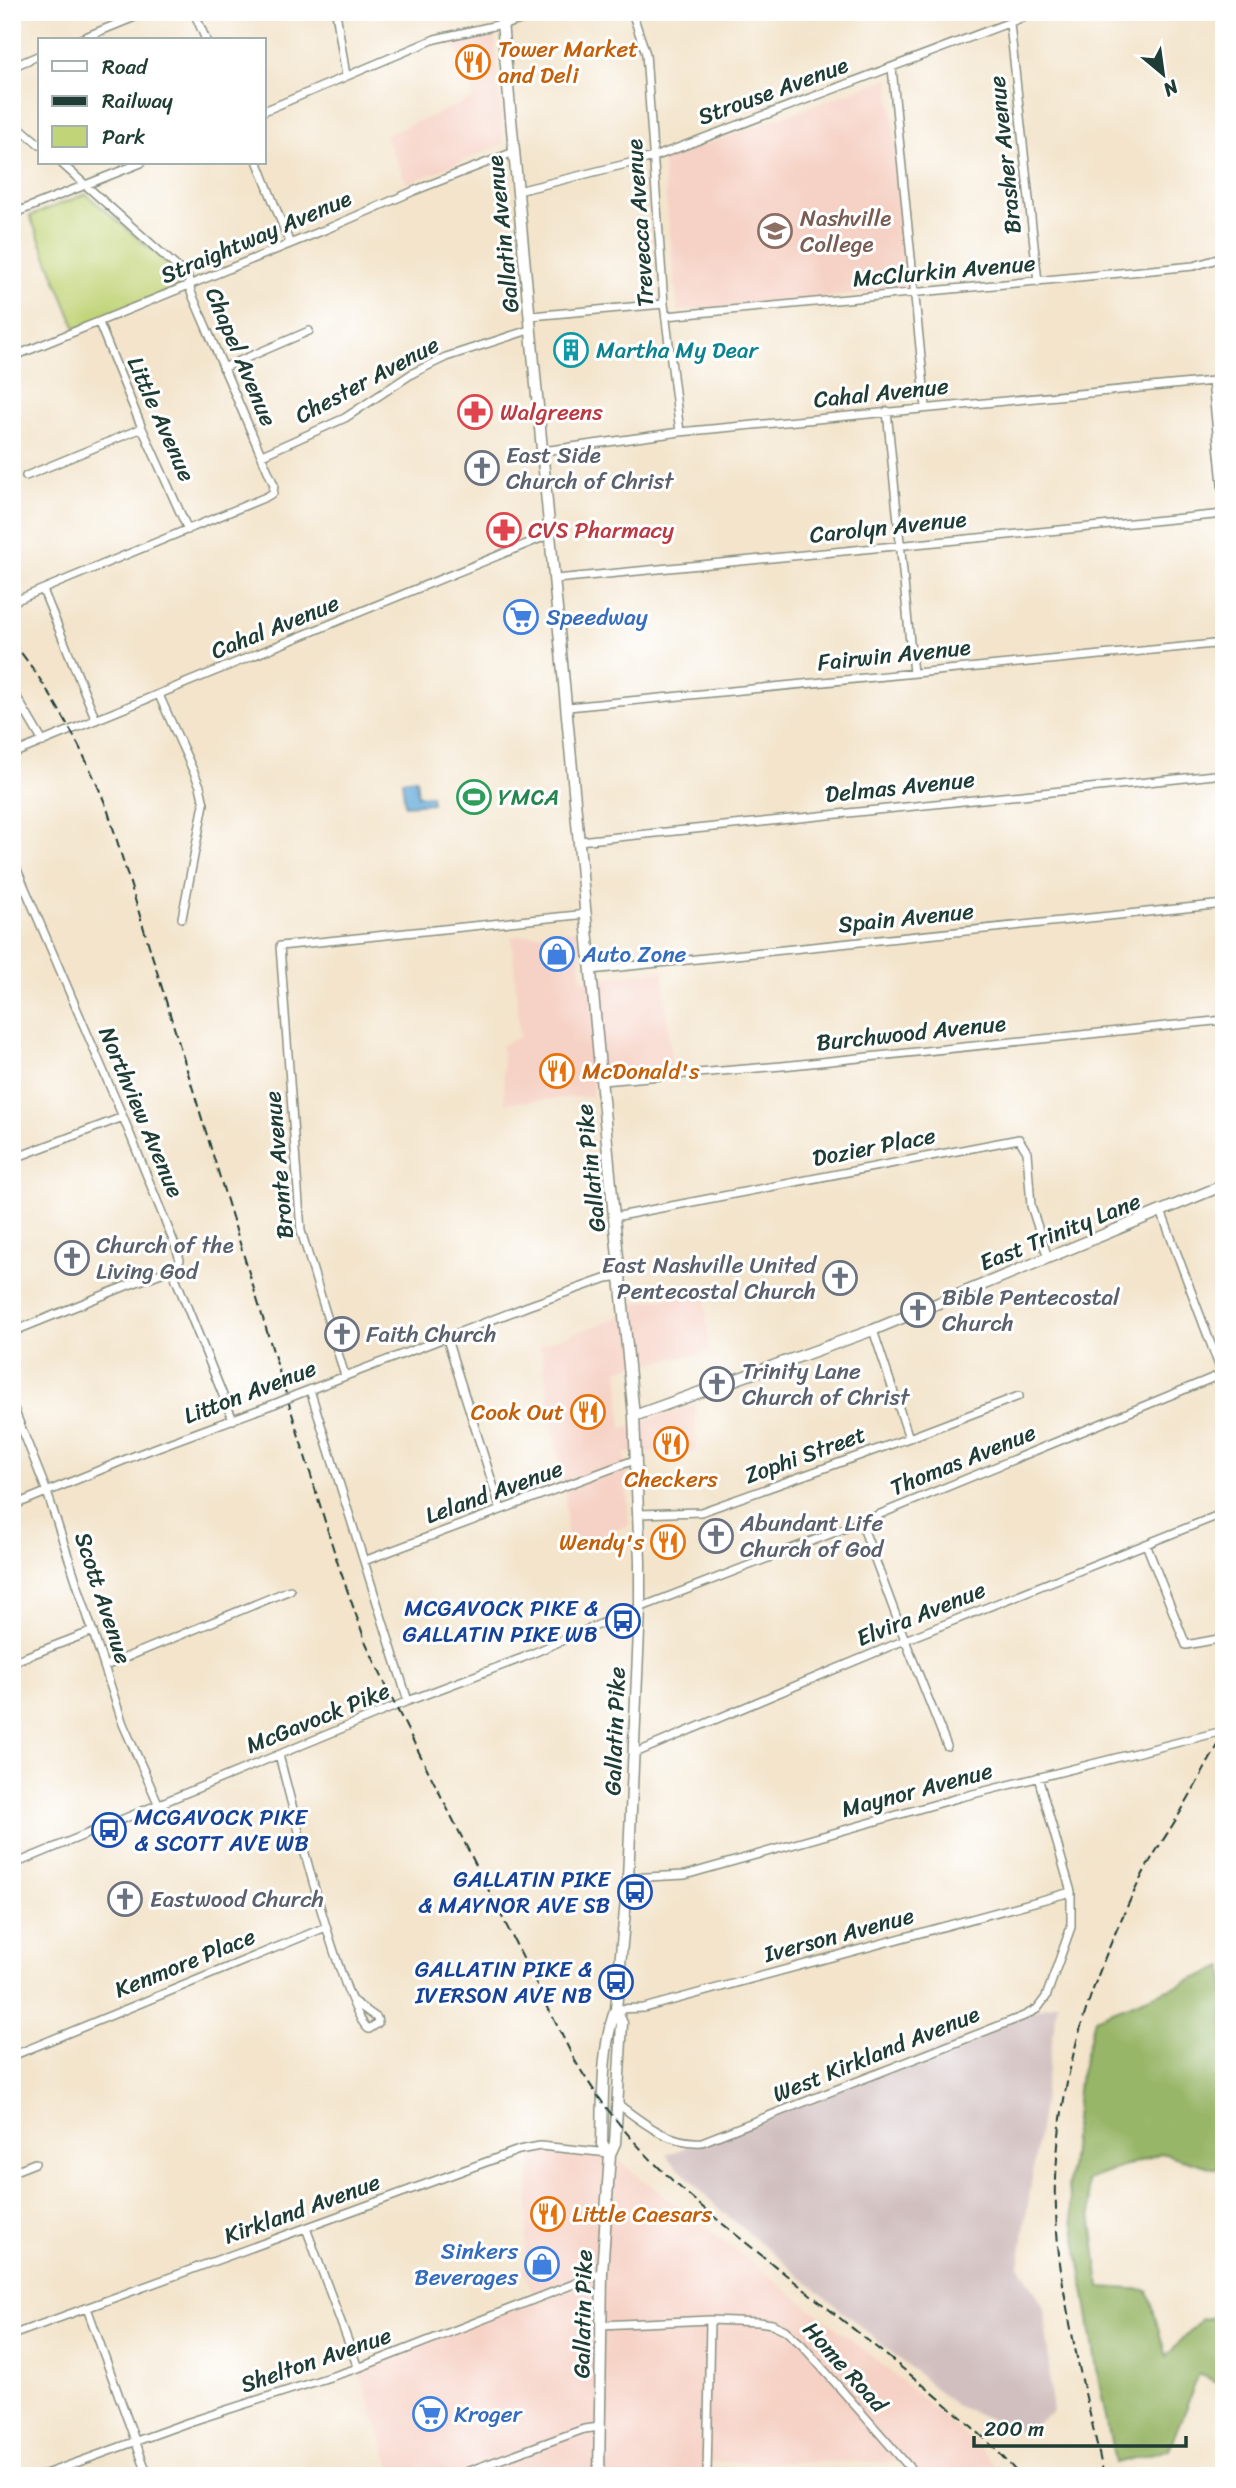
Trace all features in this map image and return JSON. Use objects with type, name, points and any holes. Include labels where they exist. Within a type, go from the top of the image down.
[{"type":"main road","name":"Gallatin Avenue","points":[[501,12],[543,451]]},
{"type":"main road","points":[[502,24],[541,12]]},
{"type":"main road","name":"Gallatin Pike","points":[[543,451],[637,1459],[640,1609],[628,1878],[616,2009],[609,2025],[603,2101],[602,2144],[610,2154]]},
{"type":"main road","name":"East Trinity Lane","points":[[634,1416],[873,1330],[1224,1185]]},
{"type":"main road","name":"Gallatin Pike","points":[[599,2476],[602,2273],[610,2154],[615,2143],[622,2023],[616,2009]]},
{"type":"street","points":[[83,38],[147,12]]},
{"type":"street","points":[[194,12],[205,38]]},
{"type":"street","points":[[336,12],[346,76]]},
{"type":"street","name":"Trevecca Avenue","points":[[632,12],[646,54],[664,304],[680,432]]},
{"type":"street","name":"Strouse Avenue","points":[[518,191],[654,157],[1037,12]]},
{"type":"street","points":[[266,110],[435,39],[502,24]]},
{"type":"street","name":"Brasher Avenue","points":[[1010,24],[1038,282]]},
{"type":"street","points":[[12,66],[38,56]]},
{"type":"street","points":[[892,68],[926,407]]},
{"type":"street","points":[[12,121],[38,143]]},
{"type":"street","name":"Straightway Avenue","points":[[12,357],[514,152]]},
{"type":"street","name":"Chapel Avenue","points":[[62,164],[188,277],[191,292],[274,485],[273,493],[188,530]]},
{"type":"street","points":[[12,214],[139,164]]},
{"type":"street","points":[[258,164],[290,244]]},
{"type":"street","name":"McClurkin Avenue","points":[[666,316],[1194,266],[1224,257]]},
{"type":"street","points":[[531,316],[664,304]]},
{"type":"street","name":"Little Avenue","points":[[99,323],[188,530]]},
{"type":"street","name":"Chester Avenue","points":[[262,455],[345,418],[413,373],[446,357],[532,329]]},
{"type":"street","points":[[223,368],[309,331]]},
{"type":"street","name":"Cahal Avenue","points":[[543,451],[680,432],[1224,380]]},
{"type":"street","points":[[1212,381],[1224,505]]},
{"type":"street","points":[[887,411],[913,673]]},
{"type":"street","points":[[26,477],[142,428]]},
{"type":"street","name":"Carolyn Avenue","points":[[555,579],[1224,514]]},
{"type":"street","points":[[12,602],[188,530]]},
{"type":"street","name":"Cahal Avenue","points":[[12,754],[551,534]]},
{"type":"street","points":[[43,590],[96,720]]},
{"type":"street","name":"Fairwin Avenue","points":[[568,706],[1224,643]]},
{"type":"street","points":[[12,689],[43,742]]},
{"type":"street","points":[[159,695],[200,786],[204,804],[182,918]]},
{"type":"street","name":"Delmas Avenue","points":[[579,841],[1224,774]]},
{"type":"street","name":"Northview Avenue","points":[[13,861],[124,1117],[177,1250],[180,1261],[173,1272],[233,1420]]},
{"type":"street","name":"Spain Avenue","points":[[591,970],[1224,904]]},
{"type":"street","name":"Bronte Avenue","points":[[345,1376],[301,1231],[292,1087],[279,955],[281,946],[587,914]]},
{"type":"street","name":"Burchwood Avenue","points":[[602,1082],[1224,1020]]},
{"type":"street","points":[[12,1159],[124,1117]]},
{"type":"street","name":"Dozier Place","points":[[614,1217],[1019,1139],[1027,1152],[1031,1206],[1048,1258]]},
{"type":"street","points":[[1161,1211],[1223,1376]]},
{"type":"street","points":[[12,1332],[126,1286],[164,1272],[173,1272]]},
{"type":"street","name":"Litton Avenue","points":[[12,1506],[446,1336],[607,1278],[622,1276]]},
{"type":"street","points":[[873,1330],[909,1438]]},
{"type":"street","points":[[446,1336],[501,1510]]},
{"type":"street","name":"Thomas Avenue","points":[[640,1609],[1223,1376]]},
{"type":"street","points":[[310,1390],[408,1701]]},
{"type":"street","name":"Zophi Street","points":[[639,1514],[701,1512],[1019,1396]]},
{"type":"street","name":"Scott Avenue","points":[[12,1404],[47,1492],[123,1724],[158,1803]]},
{"type":"street","name":"Leland Avenue","points":[[364,1561],[637,1459]]},
{"type":"street","name":"Elvira Avenue","points":[[633,1754],[905,1640],[1224,1513]]},
{"type":"street","points":[[862,1522],[947,1746]]},
{"type":"street","points":[[1146,1544],[1186,1645],[1224,1637]]},
{"type":"street","points":[[105,1666],[290,1590]]},
{"type":"street","name":"McGavock Pike","points":[[12,1865],[408,1701],[640,1609]]},
{"type":"street","points":[[12,1662],[93,1631]]},
{"type":"street","name":"Maynor Avenue","points":[[628,1878],[685,1875],[961,1797],[1215,1733]]},
{"type":"street","points":[[279,1755],[326,1927],[353,2001]]},
{"type":"street","name":"West Kirkland Avenue","points":[[618,2104],[657,2133],[686,2143],[702,2142],[1037,2009],[1045,1997],[1071,1927],[1071,1892],[1038,1777]]},
{"type":"street","name":"Iverson Avenue","points":[[616,2009],[643,2008],[1071,1892]]},
{"type":"street","name":"Kenmore Place","points":[[12,2056],[326,1927]]},
{"type":"street","name":"Kirkland Avenue","points":[[12,2335],[519,2150],[540,2146],[610,2154]]},
{"type":"street","points":[[12,2172],[35,2163]]},
{"type":"street","points":[[306,2228],[358,2368]]},
{"type":"street","name":"Shelton Avenue","points":[[40,2476],[136,2441],[358,2368],[602,2273]]},
{"type":"street","points":[[87,2308],[148,2476]]},
{"type":"street","points":[[707,2476],[710,2320]]},
{"type":"street","name":"Home Road","points":[[600,2325],[710,2320],[759,2322],[785,2330],[802,2345],[917,2476]]},
{"type":"street","points":[[455,2476],[584,2429],[600,2427]]},
{"type":"shaded area","points":[[482,32],[495,36],[503,144],[407,184],[385,135],[474,98],[463,62],[451,38]]},
{"type":"shaded area","points":[[889,78],[909,290],[678,311],[662,160]]},
{"type":"shaded area","points":[[577,930],[582,980],[663,971],[672,1071],[592,1082],[592,1096],[505,1103],[502,1045],[520,1037],[512,937]]},
{"type":"shaded area","points":[[705,1292],[709,1352],[618,1369],[622,1428],[695,1404],[696,1452],[625,1453],[629,1525],[583,1542],[567,1534],[565,1493],[540,1345],[615,1319],[634,1303]]},
{"type":"shaded area","points":[[1058,2002],[1019,2265],[1045,2308],[1052,2413],[1023,2432],[955,2405],[716,2206],[666,2155]]},
{"type":"shaded area","points":[[532,2148],[610,2154],[871,2355],[981,2449],[1004,2476],[917,2476],[904,2462],[707,2462],[707,2476],[490,2476],[485,2465],[455,2476],[394,2476],[358,2368],[534,2298],[524,2271]]},
{"type":"green space","points":[[86,194],[182,276],[184,285],[76,329],[30,216]]},
{"type":"green space","points":[[1224,1967],[1224,2171],[1161,2153],[1087,2180],[1100,2287],[1148,2290],[1166,2357],[1201,2319],[1224,2316],[1224,2372],[1219,2383],[1199,2374],[1169,2449],[1115,2463],[1098,2376],[1068,2188],[1079,2081],[1095,2018]]},
{"type":"water","points":[[416,778],[418,796],[431,795],[432,803],[405,805],[402,780]]},
{"type":"railway","points":[[12,641],[66,721],[107,808],[338,1564],[366,1643],[574,2059],[615,2118],[659,2168],[736,2235],[948,2406],[993,2446],[1020,2476]]},
{"type":"railway","points":[[1104,2476],[1063,2284],[1057,2229],[1056,2175],[1060,2123],[1069,2072],[1083,2021],[1120,1921],[1148,1865],[1224,1735]]},
{"type":"place","name":"Tower Market and Deli","points":[[473,62]]},
{"type":"place","name":"Nashville College","points":[[775,231]]},
{"type":"place","name":"Martha My Dear","points":[[571,350]]},
{"type":"place","name":"Walgreens","points":[[475,412]]},
{"type":"place","name":"East Side Church of Christ","points":[[482,468]]},
{"type":"place","name":"CVS Pharmacy","points":[[504,530]]},
{"type":"place","name":"Speedway","points":[[521,617]]},
{"type":"place","name":"YMCA","points":[[474,797]]},
{"type":"place","name":"Auto Zone","points":[[557,954]]},
{"type":"place","name":"McDonald's","points":[[557,1071]]},
{"type":"place","name":"Church of the Living God","points":[[72,1258]]},
{"type":"place","name":"East Nashville United Pentecostal Church","points":[[840,1278]]},
{"type":"place","name":"Bible Pentecostal Church","points":[[918,1310]]},
{"type":"place","name":"Faith Church","points":[[342,1334]]},
{"type":"place","name":"Trinity Lane Church of Christ","points":[[717,1384]]},
{"type":"place","name":"Cook Out","points":[[588,1412]]},
{"type":"place","name":"Checkers","points":[[671,1444]]},
{"type":"place","name":"Abundant Life Church of God","points":[[716,1536]]},
{"type":"place","name":"Wendy's","points":[[668,1542]]},
{"type":"place","name":"MCGAVOCK PIKE & GALLATIN PIKE WB","points":[[623,1621]]},
{"type":"place","name":"MCGAVOCK PIKE & SCOTT AVE WB","points":[[109,1830]]},
{"type":"place","name":"GALLATIN PIKE & MAYNOR AVE SB","points":[[635,1892]]},
{"type":"place","name":"Eastwood Church","points":[[125,1899]]},
{"type":"place","name":"GALLATIN PIKE & IVERSON AVE NB","points":[[616,1982]]},
{"type":"place","name":"Little Caesars","points":[[548,2214]]},
{"type":"place","name":"Sinkers Beverages","points":[[542,2264]]},
{"type":"place","name":"Kroger","points":[[430,2414]]}]
